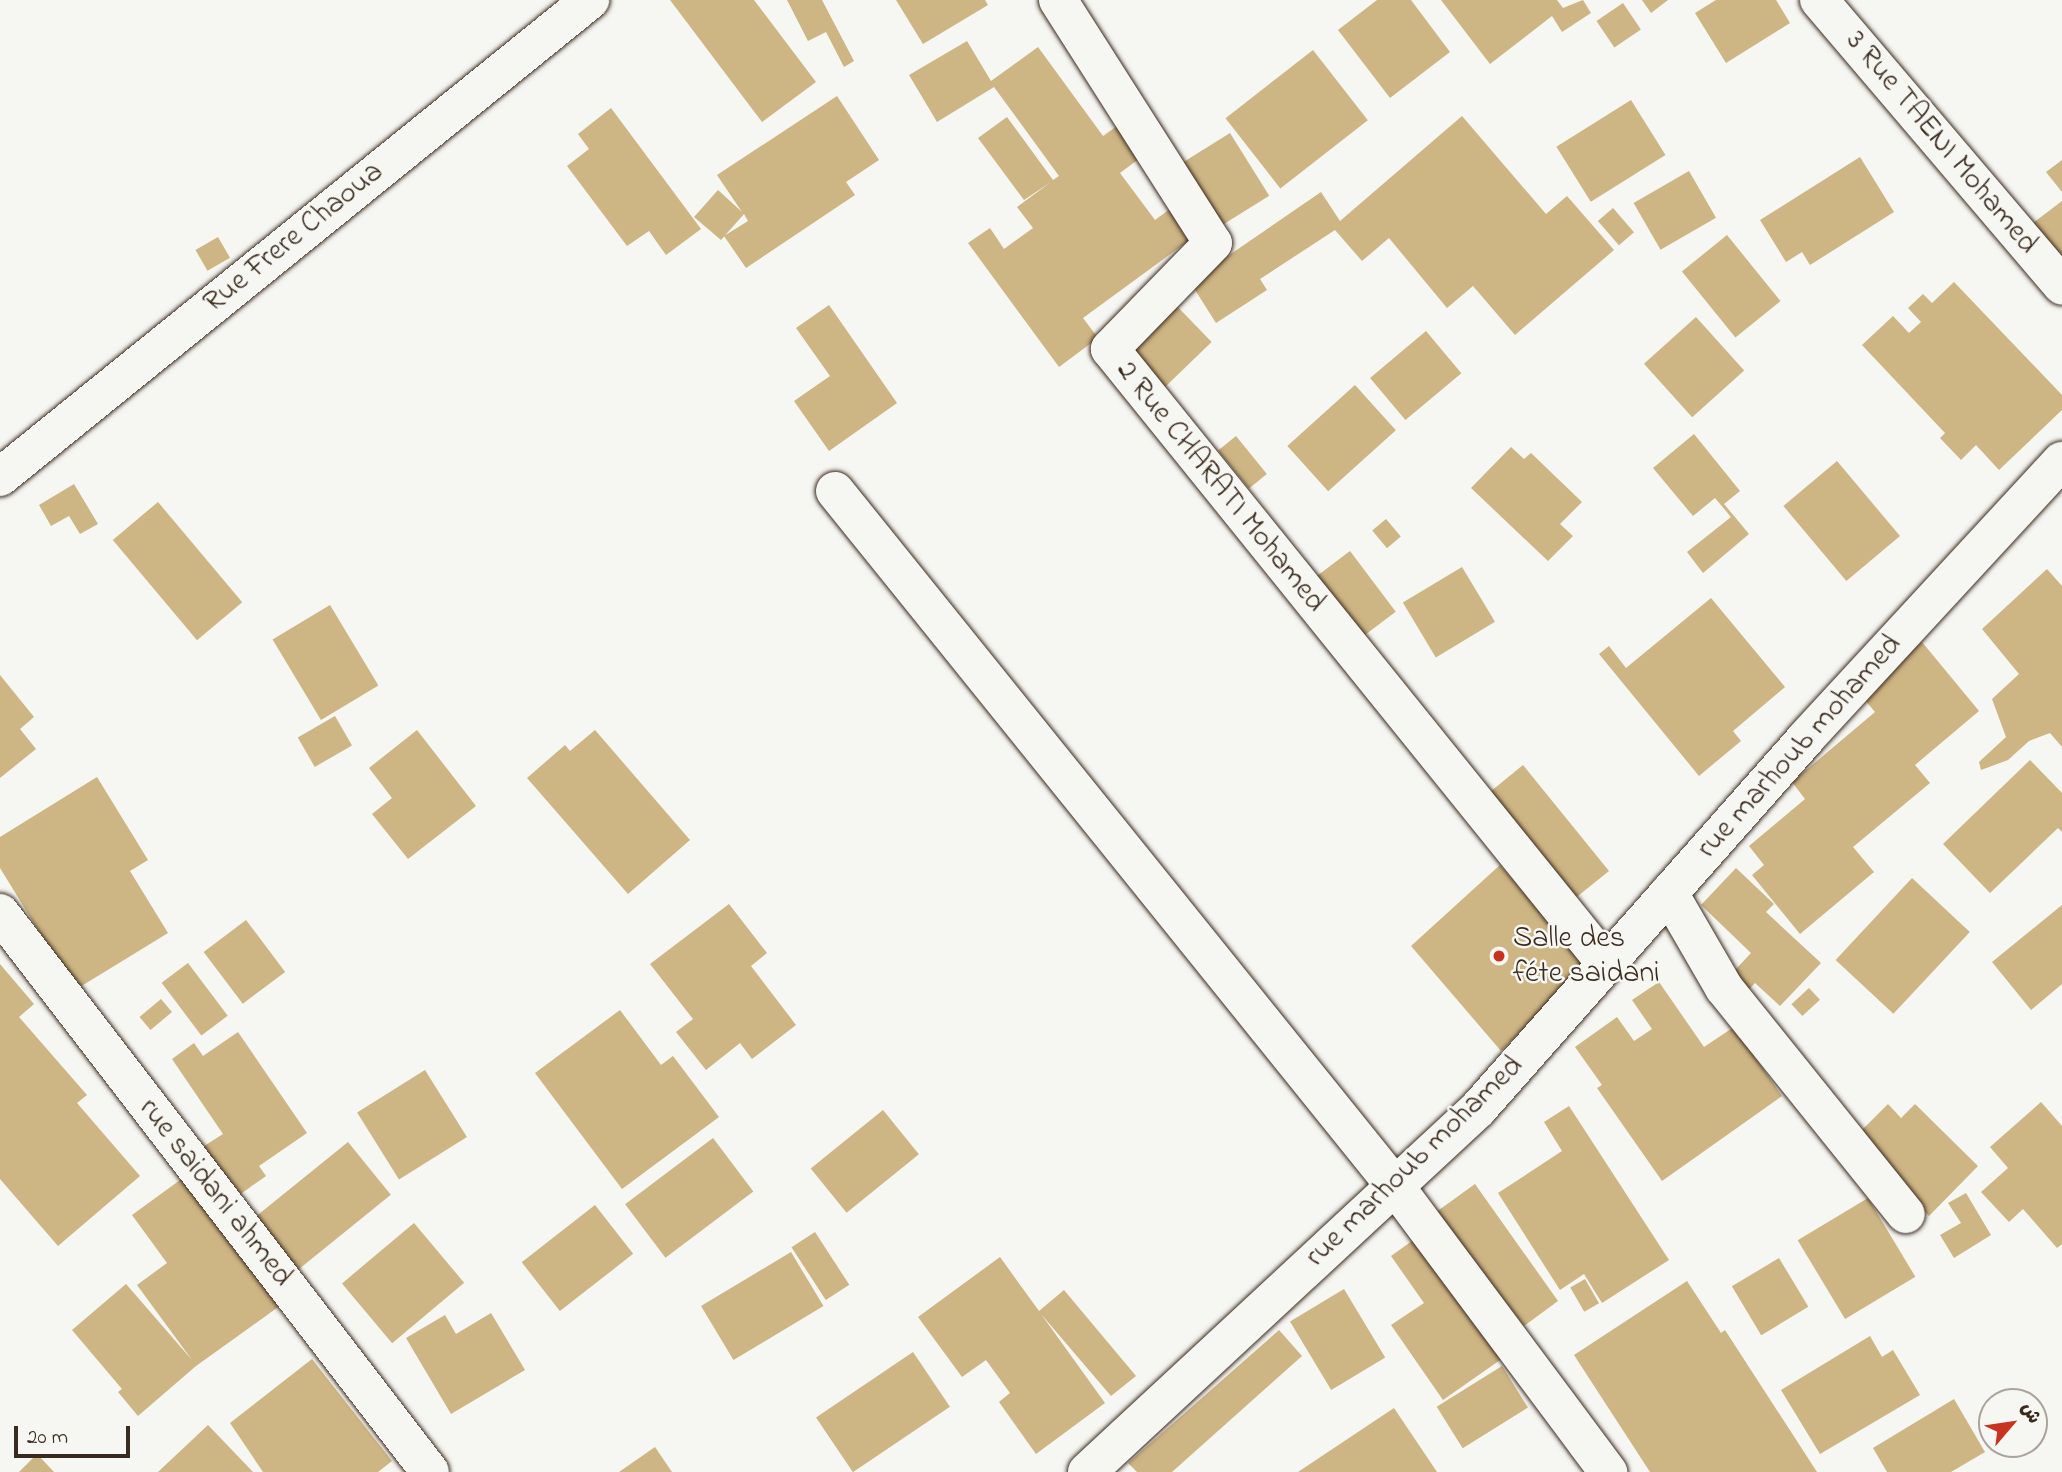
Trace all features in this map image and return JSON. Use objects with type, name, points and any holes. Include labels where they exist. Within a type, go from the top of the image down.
[{"type":"street","name":"Rue Frere Chaoua","points":[[0,477],[590,0]]},
{"type":"street","name":"2 Rue CHARATI Mohamed","points":[[1058,0],[1213,243],[1110,349],[1606,964]]},
{"type":"street","name":"3 Rue TAENI Mohamed","points":[[1819,0],[2062,286]]},
{"type":"street","name":"rue marhoub mohamed","points":[[1087,1472],[1478,1109],[1669,893],[2062,461]]},
{"type":"street","points":[[835,492],[1395,1186],[1608,1472]]},
{"type":"street","points":[[1669,893],[1724,988],[1906,1214]]},
{"type":"street","name":"rue saidani ahmed","points":[[0,913],[430,1472]]},
{"type":"building","points":[[670,0],[754,0],[816,82],[762,122]]},
{"type":"building","points":[[787,0],[822,0],[854,61],[844,67],[826,32],[808,41]]},
{"type":"building","points":[[896,0],[985,0],[988,5],[923,44]]},
{"type":"building","points":[[1377,0],[1411,0],[1450,52],[1390,98],[1338,30]]},
{"type":"building","points":[[1441,0],[1557,0],[1563,8],[1583,0],[1591,13],[1562,32],[1552,16],[1490,64]]},
{"type":"building","points":[[1642,0],[1668,0],[1651,13]]},
{"type":"building","points":[[1716,0],[1776,0],[1790,23],[1726,63],[1695,13]]},
{"type":"building","points":[[1623,3],[1641,30],[1614,47],[1596,21]]},
{"type":"building","points":[[967,41],[991,81],[1038,47],[1103,136],[1117,126],[1140,158],[1120,173],[1155,220],[1174,206],[1195,236],[1083,318],[1098,338],[1059,367],[968,243],[990,228],[1004,249],[1033,228],[1017,207],[1051,182],[1024,200],[978,138],[1007,117],[1053,180],[1059,176],[994,87],[937,122],[909,75]]},
{"type":"building","points":[[1313,50],[1368,120],[1280,188],[1226,118]]},
{"type":"building","points":[[837,96],[879,160],[846,182],[855,195],[746,268],[724,236],[721,240],[694,217],[718,190],[742,212],[717,175]],"holes":[[[744,214],[748,221],[725,235]]]},
{"type":"building","points":[[1631,100],[1665,155],[1591,202],[1556,147]]},
{"type":"building","points":[[611,108],[701,229],[666,255],[649,231],[627,246],[567,166],[589,149],[578,134]]},
{"type":"building","points":[[1462,116],[1546,214],[1567,196],[1614,250],[1515,335],[1473,286],[1447,308],[1389,238],[1362,261],[1335,230],[1260,279],[1267,290],[1216,323],[1190,282],[1321,192],[1340,221]]},
{"type":"building","points":[[1230,133],[1269,196],[1212,232],[1172,169]]},
{"type":"building","points":[[1860,157],[1894,212],[1810,265],[1802,252],[1786,262],[1760,220]]},
{"type":"building","points":[[2062,160],[2062,192],[2046,172]]},
{"type":"building","points":[[1689,171],[1716,218],[1661,250],[1634,203]]},
{"type":"building","points":[[2062,201],[2062,270],[2029,226]]},
{"type":"building","points":[[1613,208],[1634,232],[1619,245],[1598,221]]},
{"type":"building","points":[[1727,235],[1780,301],[1735,338],[1682,272]]},
{"type":"building","points":[[218,237],[230,258],[207,271],[195,250]]},
{"type":"building","points":[[1954,282],[2062,395],[2062,410],[1999,470],[1976,445],[1961,460],[1940,438],[1945,433],[1862,345],[1893,316],[1909,333],[1921,322],[1908,308],[1923,294],[1932,303]]},
{"type":"building","points":[[1172,301],[1212,342],[1163,389],[1123,348]]},
{"type":"building","points":[[829,305],[897,403],[829,451],[794,401],[830,376],[796,328]]},
{"type":"building","points":[[1696,317],[1744,371],[1692,417],[1644,364]]},
{"type":"building","points":[[1426,331],[1461,373],[1405,420],[1370,378]]},
{"type":"building","points":[[1355,385],[1396,430],[1328,491],[1287,446]]},
{"type":"building","points":[[1694,434],[1740,491],[1724,504],[1749,534],[1703,573],[1687,552],[1731,517],[1715,498],[1693,516],[1653,468]]},
{"type":"building","points":[[1236,436],[1267,474],[1249,489],[1218,450]]},
{"type":"building","points":[[1511,447],[1524,459],[1531,453],[1582,502],[1560,524],[1573,536],[1548,561],[1471,488]]},
{"type":"building","points":[[1837,461],[1900,536],[1846,581],[1783,506]]},
{"type":"building","points":[[74,484],[98,524],[80,534],[69,516],[51,526],[39,505]]},
{"type":"building","points":[[158,502],[242,602],[197,640],[113,540]]},
{"type":"building","points":[[1386,519],[1401,537],[1387,548],[1372,531]]},
{"type":"building","points":[[1350,551],[1396,612],[1340,654],[1294,593]]},
{"type":"building","points":[[1462,567],[1495,622],[1436,657],[1403,603]]},
{"type":"building","points":[[2047,569],[2062,586],[2062,747],[2050,733],[2029,741],[2008,760],[1981,770],[1979,762],[2006,737],[1992,699],[2019,674],[1982,629]]},
{"type":"building","points":[[1711,598],[1785,687],[1733,731],[1741,741],[1699,776],[1599,654],[1609,646],[1626,668]]},
{"type":"building","points":[[330,605],[378,686],[321,720],[273,640]]},
{"type":"building","points":[[1922,642],[1979,711],[1915,765],[1930,783],[1853,847],[1874,872],[1800,934],[1752,875],[1764,865],[1749,846],[1805,799],[1792,782],[1875,712],[1860,694]]},
{"type":"building","points":[[0,675],[34,717],[20,729],[36,749],[0,778]]},
{"type":"building","points":[[335,716],[352,745],[315,767],[298,738]]},
{"type":"building","points":[[417,730],[476,806],[408,859],[372,814],[392,798],[369,768]]},
{"type":"building","points":[[595,730],[690,840],[628,894],[527,778],[565,745],[570,751]]},
{"type":"building","points":[[2030,760],[2062,793],[2062,832],[2058,828],[1990,893],[1943,844]]},
{"type":"building","name":"Salle des féte saidani","points":[[1523,765],[1609,871],[1548,920],[1587,966],[1501,1051],[1411,946],[1500,865],[1545,917],[1463,814]]},
{"type":"building","points":[[97,777],[148,860],[130,871],[168,933],[75,990],[0,868],[0,837]]},
{"type":"building","points":[[1736,868],[1774,904],[1766,912],[1821,963],[1780,1006],[1755,983],[1740,999],[1723,983],[1751,953],[1701,905]]},
{"type":"building","points":[[1912,878],[1970,932],[1893,1014],[1836,960]]},
{"type":"building","points":[[729,904],[767,953],[751,966],[796,1025],[752,1059],[740,1043],[706,1070],[676,1032],[693,1019],[650,964]]},
{"type":"building","points":[[2062,905],[2062,984],[2031,1010],[1992,962]]},
{"type":"building","points":[[246,920],[285,972],[243,1004],[204,952]]},
{"type":"building","points":[[188,963],[228,1016],[201,1036],[162,983]]},
{"type":"building","points":[[0,964],[34,1004],[19,1017],[87,1095],[77,1103],[140,1176],[58,1246],[0,1179]]},
{"type":"building","points":[[1659,982],[1704,1047],[1734,1027],[1782,1096],[1662,1181],[1597,1088],[1602,1085],[1575,1047],[1617,1017],[1634,1041],[1652,1029],[1632,1000]]},
{"type":"building","points":[[1809,988],[1820,1000],[1802,1016],[1791,1004]]},
{"type":"building","points":[[161,999],[172,1012],[150,1030],[140,1017]]},
{"type":"building","points":[[620,1010],[661,1065],[673,1056],[719,1117],[622,1189],[535,1073]]},
{"type":"building","points":[[238,1032],[307,1133],[259,1166],[266,1176],[235,1198],[201,1148],[223,1134],[172,1059],[194,1043],[203,1056]]},
{"type":"building","points":[[425,1070],[467,1137],[399,1179],[357,1112]]},
{"type":"building","points":[[2041,1102],[2062,1126],[2062,1244],[2057,1248],[2023,1209],[2009,1222],[1981,1192],[2008,1168],[1990,1147]]},
{"type":"building","points":[[1888,1104],[1901,1118],[1915,1104],[1978,1166],[1929,1216],[1852,1140]]},
{"type":"building","points":[[1569,1106],[1669,1260],[1602,1303],[1584,1274],[1560,1290],[1498,1193],[1562,1151],[1544,1122]]},
{"type":"building","points":[[883,1110],[919,1154],[847,1213],[811,1169]]},
{"type":"building","points":[[713,1138],[753,1192],[665,1258],[625,1204]]},
{"type":"building","points":[[348,1142],[391,1195],[296,1272],[253,1219]]},
{"type":"building","points":[[187,1175],[281,1305],[196,1366],[138,1416],[118,1392],[122,1389],[72,1330],[126,1284],[192,1360],[137,1285],[167,1263],[132,1215]]},
{"type":"building","points":[[1475,1184],[1558,1301],[1524,1326],[1503,1299],[1496,1304],[1432,1215]]},
{"type":"building","points":[[1966,1193],[1991,1235],[1954,1258],[1940,1235],[1961,1223],[1948,1203]]},
{"type":"building","points":[[1868,1198],[1915,1277],[1845,1319],[1798,1240]]},
{"type":"building","points":[[595,1205],[633,1254],[560,1311],[522,1262]]},
{"type":"building","points":[[414,1223],[464,1283],[392,1343],[342,1283]]},
{"type":"building","points":[[815,1232],[849,1285],[826,1300],[792,1247]]},
{"type":"building","points":[[1419,1236],[1503,1358],[1443,1400],[1391,1325],[1424,1303],[1391,1256]]},
{"type":"building","points":[[791,1252],[823,1306],[733,1360],[701,1306]]},
{"type":"building","points":[[1000,1257],[1039,1311],[1064,1290],[1136,1376],[1111,1396],[1041,1314],[1105,1403],[1036,1454],[999,1402],[1010,1393],[986,1360],[962,1377],[918,1317]]},
{"type":"building","points":[[1779,1258],[1808,1307],[1761,1335],[1732,1286]]},
{"type":"building","points":[[1585,1279],[1599,1303],[1584,1312],[1570,1288]]},
{"type":"building","points":[[1687,1281],[1721,1333],[1725,1330],[1817,1472],[1650,1472],[1574,1355]]},
{"type":"building","points":[[1344,1289],[1385,1358],[1331,1390],[1290,1321]]},
{"type":"building","points":[[491,1313],[525,1370],[451,1414],[406,1338],[445,1315],[456,1334]]},
{"type":"building","points":[[1279,1330],[1302,1356],[1172,1472],[1137,1472],[1128,1463]]},
{"type":"building","points":[[1870,1336],[1882,1357],[1893,1350],[1920,1395],[1820,1454],[1781,1390]]},
{"type":"building","points":[[913,1352],[950,1407],[853,1472],[816,1417]]},
{"type":"building","points":[[312,1359],[392,1461],[378,1472],[263,1472],[230,1423]]},
{"type":"building","points":[[1502,1366],[1528,1408],[1463,1448],[1437,1407]]},
{"type":"building","points":[[1954,1399],[1978,1440],[1978,1456],[1951,1472],[1887,1472],[1873,1448]]},
{"type":"building","points":[[1394,1408],[1437,1472],[1298,1472]]},
{"type":"building","points":[[208,1425],[253,1472],[158,1472]]},
{"type":"building","points":[[655,1447],[672,1472],[619,1472]]},
{"type":"building","points":[[37,1454],[54,1472],[19,1472]]},
{"type":"place","name":"Salle des féte saidani","points":[[1499,956]]}]
